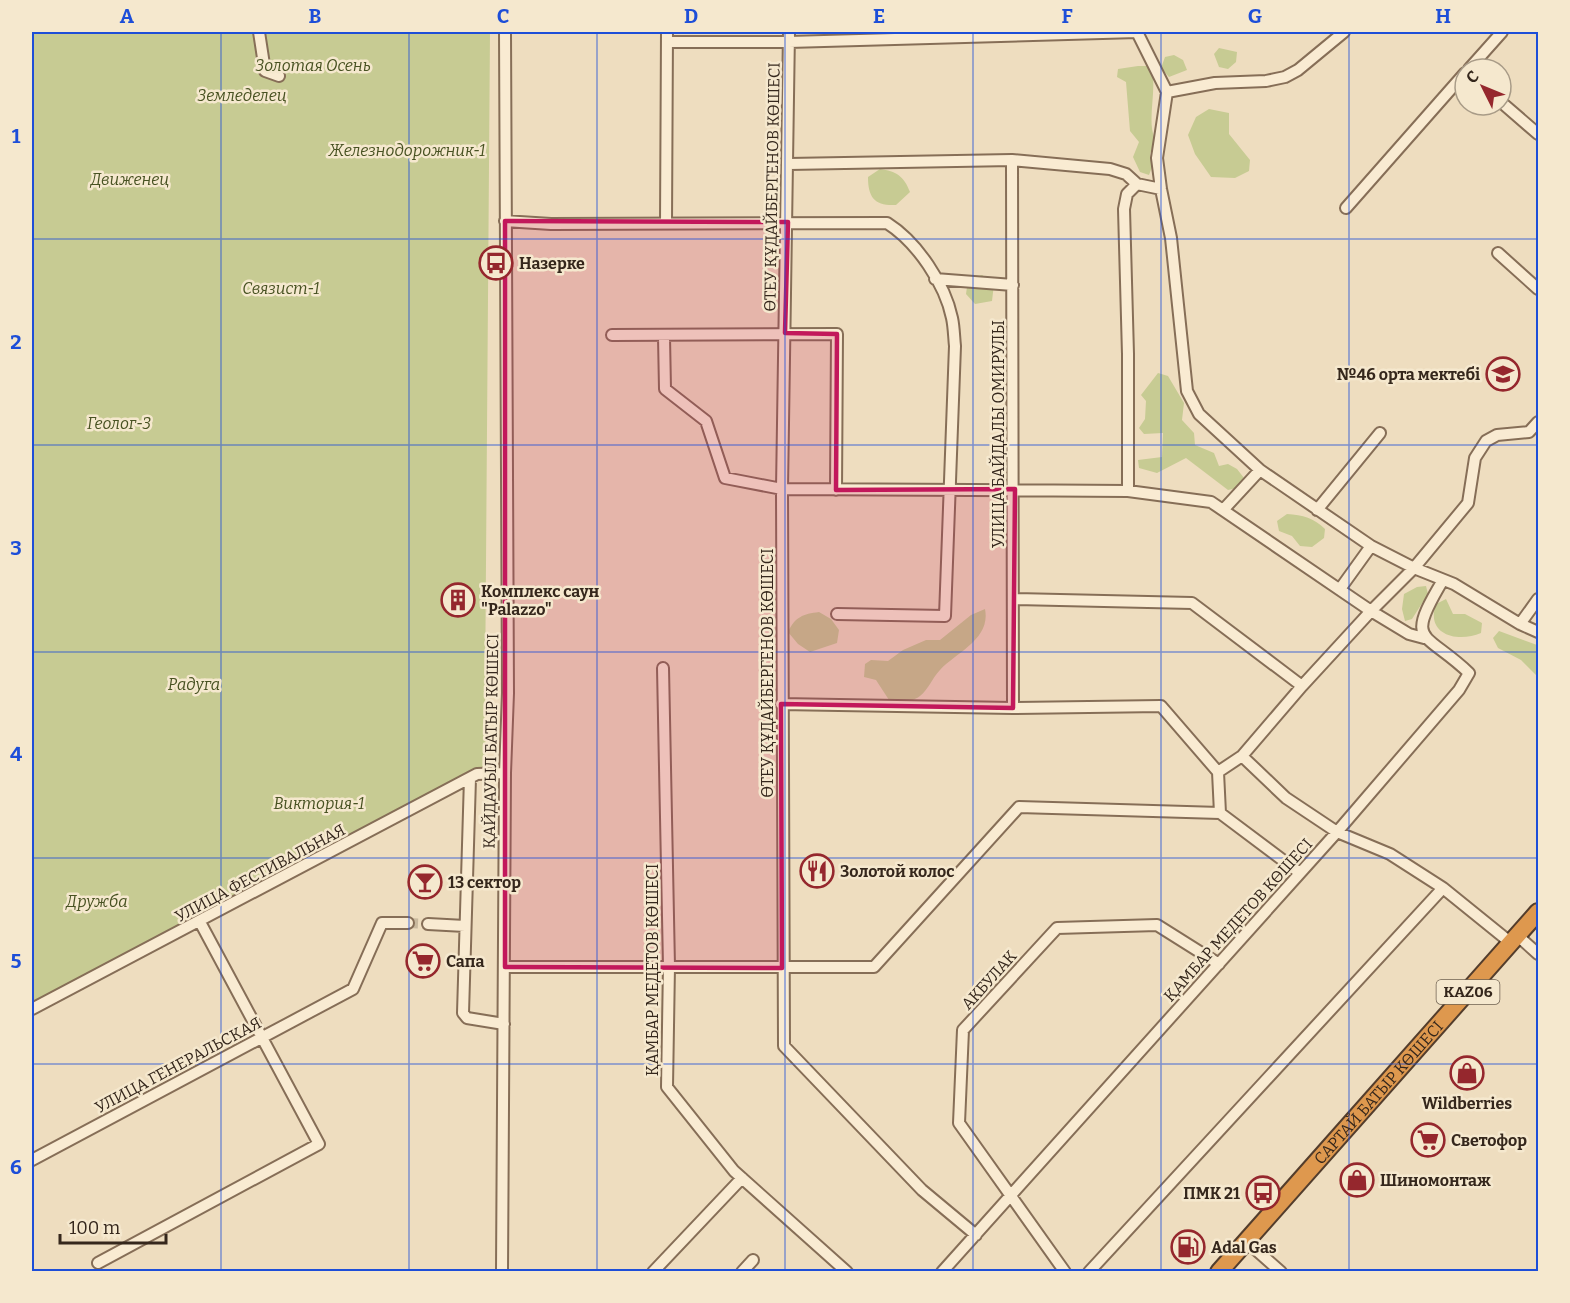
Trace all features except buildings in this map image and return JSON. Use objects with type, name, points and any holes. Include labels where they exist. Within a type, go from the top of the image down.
[{"type":"highway","name":"САРТАЙ БАТЫР КӨШЕСІ","points":[[1219,1272],[1539,912]]},
{"type":"street","points":[[259,32],[264,71],[279,76]]},
{"type":"street","name":"ҚАЙДАУЫЛ БАТЫР КӨШЕСІ","points":[[502,1272],[505,773],[508,693],[504,32]]},
{"type":"street","points":[[666,223],[667,37],[1137,32],[1167,92],[1157,158],[1171,238],[1187,391],[1199,414],[1260,470],[1371,546],[1414,568],[1443,579],[1520,624],[1539,632]]},
{"type":"street","points":[[1167,92],[1215,83],[1266,81],[1285,77],[1298,70],[1343,32]]},
{"type":"street","points":[[1479,57],[1502,32]]},
{"type":"street","name":"ӨТЕУ ҚҰДАЙБЕРГЕНОВ КӨШЕСІ","points":[[789,37],[789,164],[782,489],[784,1046],[922,1190],[976,1235]]},
{"type":"street","points":[[1346,208],[1453,87]]},
{"type":"street","points":[[1513,112],[1539,134]]},
{"type":"street","points":[[789,164],[1012,160],[1110,169],[1126,174],[1137,184],[1161,189]]},
{"type":"street","name":"УЛИЦА БАЙДАЛЫ ОМИРУЛЫ","points":[[1012,160],[1015,489],[1013,708]]},
{"type":"street","points":[[1128,491],[1128,354],[1124,209],[1127,194],[1137,184]]},
{"type":"street","points":[[505,222],[887,223],[898,230],[915,249],[935,279],[952,318],[955,346],[945,616],[837,614]]},
{"type":"street","points":[[1498,253],[1539,289]]},
{"type":"street","points":[[935,279],[1013,285]]},
{"type":"street","points":[[612,335],[664,337],[785,333],[837,334],[836,489]]},
{"type":"street","points":[[664,337],[665,389],[706,421],[725,478],[782,489],[1128,491],[1211,502],[1371,611],[1409,634],[1424,638],[1421,624],[1425,611],[1443,579]]},
{"type":"street","points":[[1218,772],[1242,756],[1302,686],[1414,568],[1451,520],[1468,503],[1475,458],[1486,441],[1497,435],[1529,432],[1539,422]]},
{"type":"street","points":[[1317,510],[1380,433]]},
{"type":"street","points":[[1224,509],[1260,470]]},
{"type":"street","points":[[1340,589],[1371,546]]},
{"type":"street","points":[[1013,599],[1192,603],[1302,686]]},
{"type":"street","points":[[1520,624],[1539,599]]},
{"type":"street","name":"ҚАМБАР МЕДЕТОВ КӨШЕСІ","points":[[942,1272],[1300,873],[1466,681],[1469,673],[1424,638]]},
{"type":"street","name":"ҚАМБАР МЕДЕТОВ КӨШЕСІ","points":[[663,668],[669,966],[667,1087],[742,1178],[847,1272]]},
{"type":"street","points":[[782,704],[1013,708],[1161,706],[1218,772],[1220,813]]},
{"type":"street","points":[[1242,756],[1286,798],[1336,832],[1390,854],[1443,888],[1514,940],[1539,954]]},
{"type":"street","name":"УЛИЦА ФЕСТИВАЛЬНАЯ","points":[[32,1009],[477,774],[505,773]]},
{"type":"street","points":[[470,778],[464,1015],[504,1024]]},
{"type":"street","points":[[505,968],[874,967],[1019,807],[1220,813],[1300,873]]},
{"type":"street","points":[[1089,1272],[1443,888]]},
{"type":"street","points":[[98,1263],[319,1144],[200,922]]},
{"type":"street","name":"УЛИЦА ГЕНЕРАЛЬСКАЯ","points":[[32,1160],[354,989],[382,923],[408,923]]},
{"type":"street","points":[[428,924],[465,926]]},
{"type":"street","name":"АКБУЛАК","points":[[1065,1272],[959,1123],[963,1030],[1057,928],[1157,925],[1219,964]]},
{"type":"street","points":[[654,1272],[742,1178]]},
{"type":"street","points":[[1246,1241],[1281,1272]]},
{"type":"street","points":[[742,1272],[753,1260]]},
{"type":"highlighted area","points":[[505,221],[788,222],[785,333],[837,334],[836,490],[1015,489],[1013,708],[781,704],[782,968],[505,967]]},
{"type":"green space","points":[[32,32],[490,32],[486,773],[32,1008]]},
{"type":"green space","points":[[1219,48],[1237,52],[1236,62],[1228,69],[1219,67],[1214,54]]},
{"type":"green space","points":[[1174,55],[1183,60],[1187,70],[1169,77],[1161,68],[1165,57]]},
{"type":"green space","points":[[1151,66],[1153,75],[1152,123],[1155,139],[1150,154],[1152,167],[1149,175],[1140,172],[1133,157],[1139,142],[1130,131],[1126,82],[1117,77],[1118,69]]},
{"type":"green space","points":[[1209,109],[1229,113],[1229,134],[1250,160],[1249,171],[1235,178],[1211,177],[1195,154],[1188,135],[1196,117]]},
{"type":"green space","points":[[880,169],[899,175],[908,186],[910,192],[896,205],[878,202],[871,195],[868,177]]},
{"type":"green space","points":[[982,275],[994,284],[992,301],[975,304],[966,294],[968,280]]},
{"type":"green space","points":[[1158,373],[1168,376],[1184,403],[1182,420],[1194,433],[1195,445],[1214,453],[1219,466],[1228,464],[1237,469],[1244,478],[1237,488],[1228,490],[1186,458],[1157,473],[1139,468],[1138,460],[1162,457],[1163,433],[1144,434],[1139,428],[1145,419],[1146,401],[1141,395]]},
{"type":"green space","points":[[1287,514],[1303,516],[1317,522],[1325,529],[1324,538],[1312,547],[1300,546],[1292,536],[1279,531],[1277,521]]},
{"type":"green space","points":[[1426,586],[1428,594],[1412,619],[1405,621],[1402,609],[1404,594],[1417,587]]},
{"type":"green space","points":[[1446,599],[1453,614],[1465,614],[1482,623],[1481,633],[1463,637],[1446,634],[1439,629],[1434,615],[1436,604]]},
{"type":"green space","points":[[985,609],[983,629],[978,637],[940,670],[926,690],[917,698],[905,701],[889,700],[876,680],[864,677],[865,664],[871,660],[888,661],[903,650],[926,640],[940,640],[971,615]]},
{"type":"green space","points":[[819,612],[831,619],[839,630],[837,643],[810,652],[798,644],[788,632],[800,617]]},
{"type":"green space","points":[[1499,631],[1537,645],[1538,677],[1521,660],[1498,648],[1493,638]]},
{"type":"tunnel","points":[[408,923],[428,924]]},
{"type":"place","name":"Назерке","points":[[496,263]]},
{"type":"place","name":"№46 орта мектебі","points":[[1503,374]]},
{"type":"place","name":"Комплекс саун \"Palazzo\"","points":[[458,600]]},
{"type":"place","name":"Золотой колос","points":[[817,871]]},
{"type":"place","name":"13 сектор","points":[[425,882]]},
{"type":"place","name":"Сапа","points":[[423,961]]},
{"type":"place","name":"Wildberries","points":[[1467,1073]]},
{"type":"place","name":"Светофор","points":[[1428,1140]]},
{"type":"place","name":"Шиномонтаж","points":[[1357,1180]]},
{"type":"place","name":"ПМК 21","points":[[1263,1193]]},
{"type":"place","name":"Adal Gas","points":[[1188,1247]]},
{"type":"park label","name":"Золотая Осень","points":[[313,65]]},
{"type":"park label","name":"Земледелец","points":[[242,95]]},
{"type":"park label","name":"Железнодорожник-1","points":[[407,150]]},
{"type":"park label","name":"Движенец","points":[[130,179]]},
{"type":"park label","name":"Связист-1","points":[[281,288]]},
{"type":"park label","name":"Геолог-3","points":[[119,423]]},
{"type":"park label","name":"Радуга","points":[[194,684]]},
{"type":"park label","name":"Виктория-1","points":[[319,803]]},
{"type":"park label","name":"Дружба","points":[[97,901]]}]
